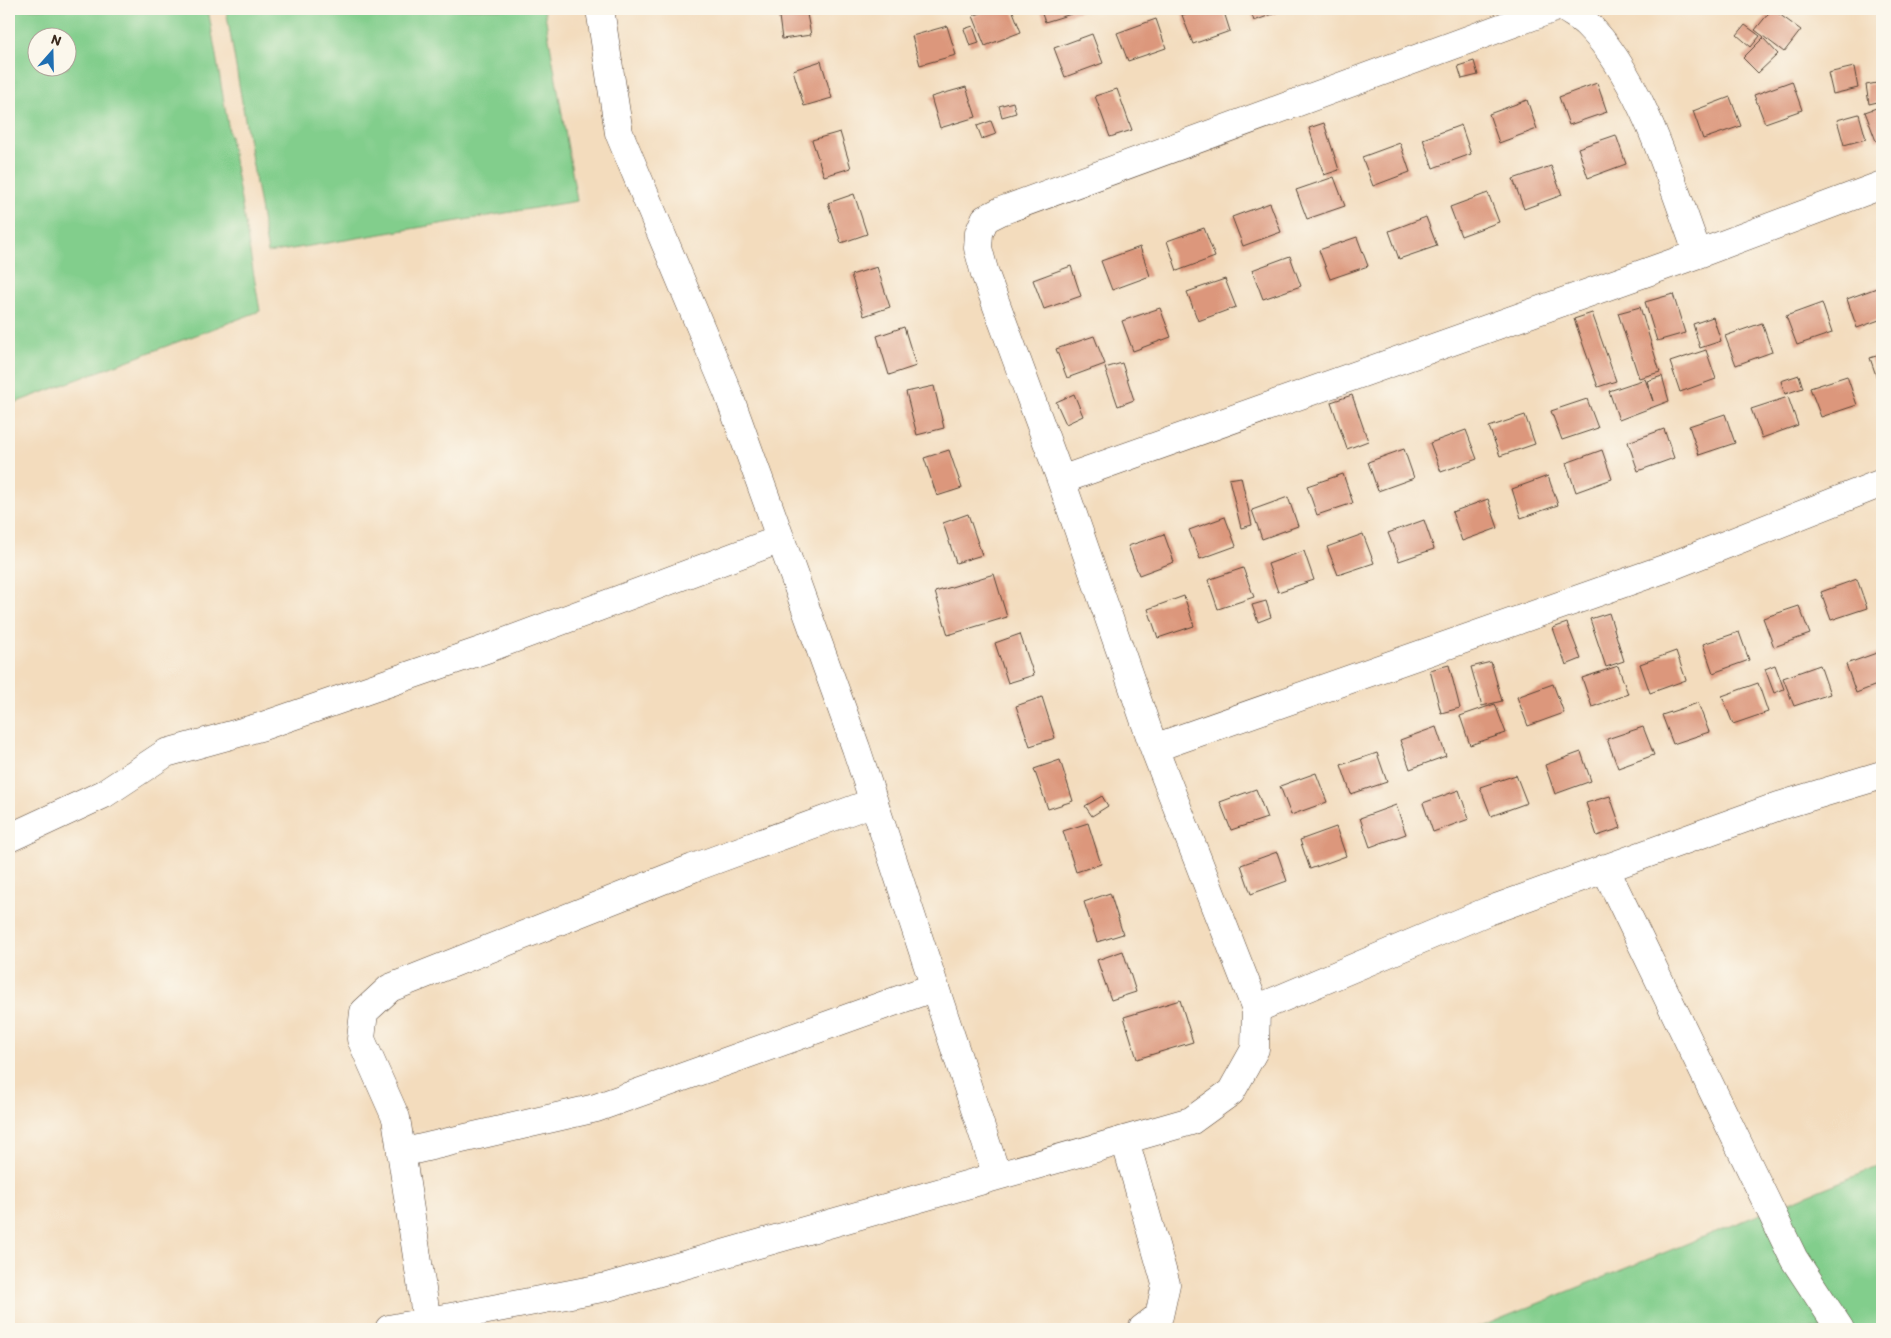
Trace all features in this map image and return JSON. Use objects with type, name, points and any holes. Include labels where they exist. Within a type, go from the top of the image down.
[{"type":"street","points":[[600,9],[619,133],[728,393],[781,539],[874,802],[997,1176]]},
{"type":"street","points":[[389,1329],[607,1287],[1191,1121],[1232,1092],[1255,1049],[1256,1009],[1154,748],[1061,480],[985,274],[978,248],[979,233],[985,219],[1074,183],[1411,62],[1552,9]]},
{"type":"street","points":[[1566,9],[1587,24],[1613,55],[1638,98],[1698,254]]},
{"type":"street","points":[[1061,480],[1698,254],[1882,185]]},
{"type":"street","points":[[1154,748],[1664,569],[1882,483]]},
{"type":"street","points":[[9,838],[104,794],[166,753],[260,727],[489,648],[781,539]]},
{"type":"street","points":[[1256,1009],[1488,911],[1780,806],[1882,775]]},
{"type":"street","points":[[427,1322],[396,1118],[361,1039],[364,1012],[390,988],[693,868],[874,802]]},
{"type":"street","points":[[1605,868],[1794,1259],[1840,1329]]},
{"type":"street","points":[[401,1153],[596,1108],[935,987]]},
{"type":"street","points":[[1125,1140],[1166,1284],[1159,1316],[1142,1329]]},
{"type":"green space","points":[[9,9],[208,9],[260,311],[9,405]]},
{"type":"green space","points":[[226,9],[544,9],[577,201],[268,253]]},
{"type":"green space","points":[[1882,1165],[1882,1329],[1475,1329]]},
{"type":"building","points":[[778,9],[806,9],[811,35],[782,39]]},
{"type":"building","points":[[991,9],[1012,9],[1021,32],[985,46],[973,16]]},
{"type":"building","points":[[1040,9],[1080,9],[1081,11],[1045,22]]},
{"type":"building","points":[[1200,9],[1223,9],[1230,31],[1193,44],[1182,15]]},
{"type":"building","points":[[1250,9],[1287,9],[1254,21]]},
{"type":"building","points":[[1772,9],[1801,30],[1784,52],[1755,30]]},
{"type":"building","points":[[1156,19],[1166,48],[1128,61],[1117,33]]},
{"type":"building","points":[[1745,25],[1760,36],[1751,47],[1737,35]]},
{"type":"building","points":[[947,26],[956,55],[920,65],[912,36]]},
{"type":"building","points":[[973,26],[979,43],[970,46],[964,29]]},
{"type":"building","points":[[1092,34],[1103,63],[1065,77],[1054,48]]},
{"type":"building","points":[[1763,38],[1778,54],[1758,73],[1743,58]]},
{"type":"building","points":[[821,61],[832,98],[804,106],[793,70]]},
{"type":"building","points":[[1474,61],[1478,75],[1462,79],[1458,66]]},
{"type":"building","points":[[1854,67],[1858,88],[1833,94],[1828,73]]},
{"type":"building","points":[[1792,81],[1802,110],[1765,123],[1754,95]]},
{"type":"building","points":[[1882,82],[1882,101],[1869,104],[1866,85]]},
{"type":"building","points":[[1597,83],[1607,112],[1569,125],[1559,97]]},
{"type":"building","points":[[966,87],[976,117],[940,128],[931,97]]},
{"type":"building","points":[[1117,89],[1132,130],[1110,137],[1095,96]]},
{"type":"building","points":[[1730,97],[1741,126],[1703,139],[1693,111]]},
{"type":"building","points":[[1527,100],[1537,129],[1499,143],[1489,114]]},
{"type":"building","points":[[1013,102],[1016,113],[1002,117],[999,106]]},
{"type":"building","points":[[1882,106],[1882,139],[1876,141],[1865,112]]},
{"type":"building","points":[[1859,114],[1866,139],[1844,145],[1837,120]]},
{"type":"building","points":[[991,121],[996,134],[982,139],[977,126]]},
{"type":"building","points":[[1324,123],[1339,170],[1324,175],[1309,128]]},
{"type":"building","points":[[1461,125],[1471,154],[1433,168],[1423,139]]},
{"type":"building","points":[[840,132],[851,168],[824,176],[812,140]]},
{"type":"building","points":[[1616,135],[1626,164],[1588,178],[1578,148]]},
{"type":"building","points":[[1400,143],[1410,172],[1373,186],[1362,157]]},
{"type":"building","points":[[1551,166],[1562,195],[1524,209],[1513,179]]},
{"type":"building","points":[[1334,177],[1345,206],[1307,219],[1296,190]]},
{"type":"building","points":[[1488,193],[1499,222],[1461,236],[1450,207]]},
{"type":"building","points":[[854,194],[867,234],[841,243],[828,203]]},
{"type":"building","points":[[1270,203],[1281,232],[1243,246],[1232,217]]},
{"type":"building","points":[[1426,217],[1437,246],[1399,259],[1389,231]]},
{"type":"building","points":[[1204,228],[1215,257],[1177,271],[1167,241]]},
{"type":"building","points":[[1357,237],[1368,266],[1330,279],[1319,250]]},
{"type":"building","points":[[1140,247],[1150,276],[1112,290],[1101,261]]},
{"type":"building","points":[[1290,256],[1301,286],[1263,299],[1252,270]]},
{"type":"building","points":[[1071,266],[1081,296],[1044,309],[1033,280]]},
{"type":"building","points":[[877,267],[890,307],[864,316],[851,275]]},
{"type":"building","points":[[1225,279],[1236,307],[1198,321],[1187,292]]},
{"type":"building","points":[[1882,286],[1882,319],[1857,328],[1847,299]]},
{"type":"building","points":[[1673,294],[1685,333],[1657,341],[1645,302]]},
{"type":"building","points":[[1822,303],[1832,333],[1797,345],[1786,316]]},
{"type":"building","points":[[1640,307],[1660,372],[1639,378],[1618,313]]},
{"type":"building","points":[[1160,308],[1171,337],[1133,351],[1122,321]]},
{"type":"building","points":[[1592,313],[1616,381],[1598,387],[1574,319]]},
{"type":"building","points":[[1713,317],[1721,341],[1700,348],[1693,324]]},
{"type":"building","points":[[1762,323],[1772,352],[1736,365],[1725,336]]},
{"type":"building","points":[[904,327],[916,366],[889,375],[877,336]]},
{"type":"building","points":[[1094,336],[1105,364],[1067,378],[1056,349]]},
{"type":"building","points":[[1706,350],[1716,379],[1680,392],[1670,362]]},
{"type":"building","points":[[1882,354],[1882,387],[1880,387],[1870,358]]},
{"type":"building","points":[[1122,363],[1134,400],[1118,406],[1105,368]]},
{"type":"building","points":[[1799,375],[1803,388],[1785,394],[1781,381]]},
{"type":"building","points":[[1662,376],[1669,401],[1619,420],[1609,391],[1645,379],[1653,401],[1647,381]]},
{"type":"building","points":[[1847,376],[1857,405],[1821,417],[1810,388]]},
{"type":"building","points":[[934,386],[944,428],[917,435],[906,392]]},
{"type":"building","points":[[1074,394],[1083,416],[1066,424],[1056,402]]},
{"type":"building","points":[[1352,395],[1368,441],[1347,449],[1331,402]]},
{"type":"building","points":[[1788,397],[1798,425],[1762,438],[1751,409]]},
{"type":"building","points":[[1587,399],[1598,428],[1562,440],[1551,411]]},
{"type":"building","points":[[1725,414],[1735,443],[1699,455],[1689,426]]},
{"type":"building","points":[[1525,415],[1535,444],[1500,456],[1489,427]]},
{"type":"building","points":[[1664,429],[1674,458],[1638,471],[1628,442]]},
{"type":"building","points":[[1466,430],[1477,459],[1441,472],[1430,443]]},
{"type":"building","points":[[1404,449],[1414,478],[1378,491],[1368,462]]},
{"type":"building","points":[[949,450],[962,488],[937,496],[924,458]]},
{"type":"building","points":[[1602,450],[1612,479],[1576,492],[1566,463]]},
{"type":"building","points":[[1343,474],[1353,503],[1317,515],[1307,486]]},
{"type":"building","points":[[1548,476],[1558,505],[1521,518],[1512,489]]},
{"type":"building","points":[[1241,477],[1252,525],[1241,528],[1229,479]]},
{"type":"building","points":[[1288,497],[1298,526],[1262,539],[1252,510]]},
{"type":"building","points":[[1488,499],[1498,528],[1462,541],[1452,512]]},
{"type":"building","points":[[968,514],[982,555],[956,563],[943,523]]},
{"type":"building","points":[[1225,517],[1236,546],[1200,559],[1189,530]]},
{"type":"building","points":[[1424,520],[1434,549],[1399,561],[1388,533]]},
{"type":"building","points":[[1164,534],[1174,562],[1139,575],[1128,546]]},
{"type":"building","points":[[1363,534],[1374,563],[1338,575],[1327,547]]},
{"type":"building","points":[[1304,551],[1314,580],[1278,592],[1268,564]]},
{"type":"building","points":[[1243,568],[1254,597],[1218,609],[1208,580]]},
{"type":"building","points":[[994,574],[1007,617],[948,635],[935,592]]},
{"type":"building","points":[[1857,579],[1867,608],[1831,620],[1821,592]]},
{"type":"building","points":[[1184,596],[1194,626],[1158,638],[1148,609]]},
{"type":"building","points":[[1266,601],[1271,617],[1258,622],[1252,605]]},
{"type":"building","points":[[1799,606],[1810,634],[1774,647],[1763,618]]},
{"type":"building","points":[[1609,613],[1624,661],[1606,667],[1590,619]]},
{"type":"building","points":[[1567,623],[1581,659],[1566,665],[1553,628]]},
{"type":"building","points":[[1739,632],[1749,660],[1713,673],[1703,644]]},
{"type":"building","points":[[1020,634],[1034,675],[1008,683],[995,643]]},
{"type":"building","points":[[1676,651],[1686,680],[1650,693],[1640,664]]},
{"type":"building","points":[[1882,651],[1882,683],[1856,693],[1846,664]]},
{"type":"building","points":[[1491,662],[1502,701],[1482,706],[1471,667]]},
{"type":"building","points":[[1449,665],[1460,708],[1441,713],[1430,670]]},
{"type":"building","points":[[1775,665],[1784,689],[1774,693],[1765,669]]},
{"type":"building","points":[[1820,665],[1830,694],[1794,706],[1783,678]]},
{"type":"building","points":[[1618,666],[1628,694],[1592,707],[1582,678]]},
{"type":"building","points":[[1758,683],[1768,712],[1733,724],[1722,696]]},
{"type":"building","points":[[1553,684],[1564,713],[1528,726],[1517,697]]},
{"type":"building","points":[[1042,697],[1055,738],[1030,746],[1016,706]]},
{"type":"building","points":[[1698,703],[1709,732],[1673,744],[1662,715]]},
{"type":"building","points":[[1495,704],[1506,733],[1470,745],[1460,716]]},
{"type":"building","points":[[1436,727],[1446,756],[1410,769],[1400,740]]},
{"type":"building","points":[[1643,727],[1654,755],[1618,768],[1607,739]]},
{"type":"building","points":[[1581,752],[1591,781],[1555,794],[1545,765]]},
{"type":"building","points":[[1377,753],[1387,782],[1351,794],[1341,765]]},
{"type":"building","points":[[1060,760],[1073,801],[1048,809],[1034,769]]},
{"type":"building","points":[[1316,773],[1327,802],[1291,815],[1280,786]]},
{"type":"building","points":[[1516,775],[1527,803],[1491,816],[1480,787]]},
{"type":"building","points":[[1256,789],[1267,818],[1231,830],[1220,802]]},
{"type":"building","points":[[1459,790],[1469,819],[1433,832],[1423,803]]},
{"type":"building","points":[[1102,796],[1108,806],[1092,816],[1085,806]]},
{"type":"building","points":[[1610,796],[1621,828],[1597,836],[1586,803]]},
{"type":"building","points":[[1396,805],[1406,834],[1370,847],[1360,818]]},
{"type":"building","points":[[1088,823],[1101,864],[1076,872],[1063,831]]},
{"type":"building","points":[[1336,827],[1346,856],[1310,869],[1300,840]]},
{"type":"building","points":[[1277,852],[1287,881],[1251,894],[1241,865]]},
{"type":"building","points":[[1110,893],[1123,934],[1097,942],[1084,902]]},
{"type":"building","points":[[1123,951],[1136,992],[1111,1000],[1097,960]]},
{"type":"building","points":[[1180,1000],[1193,1042],[1137,1059],[1124,1017]]}]
